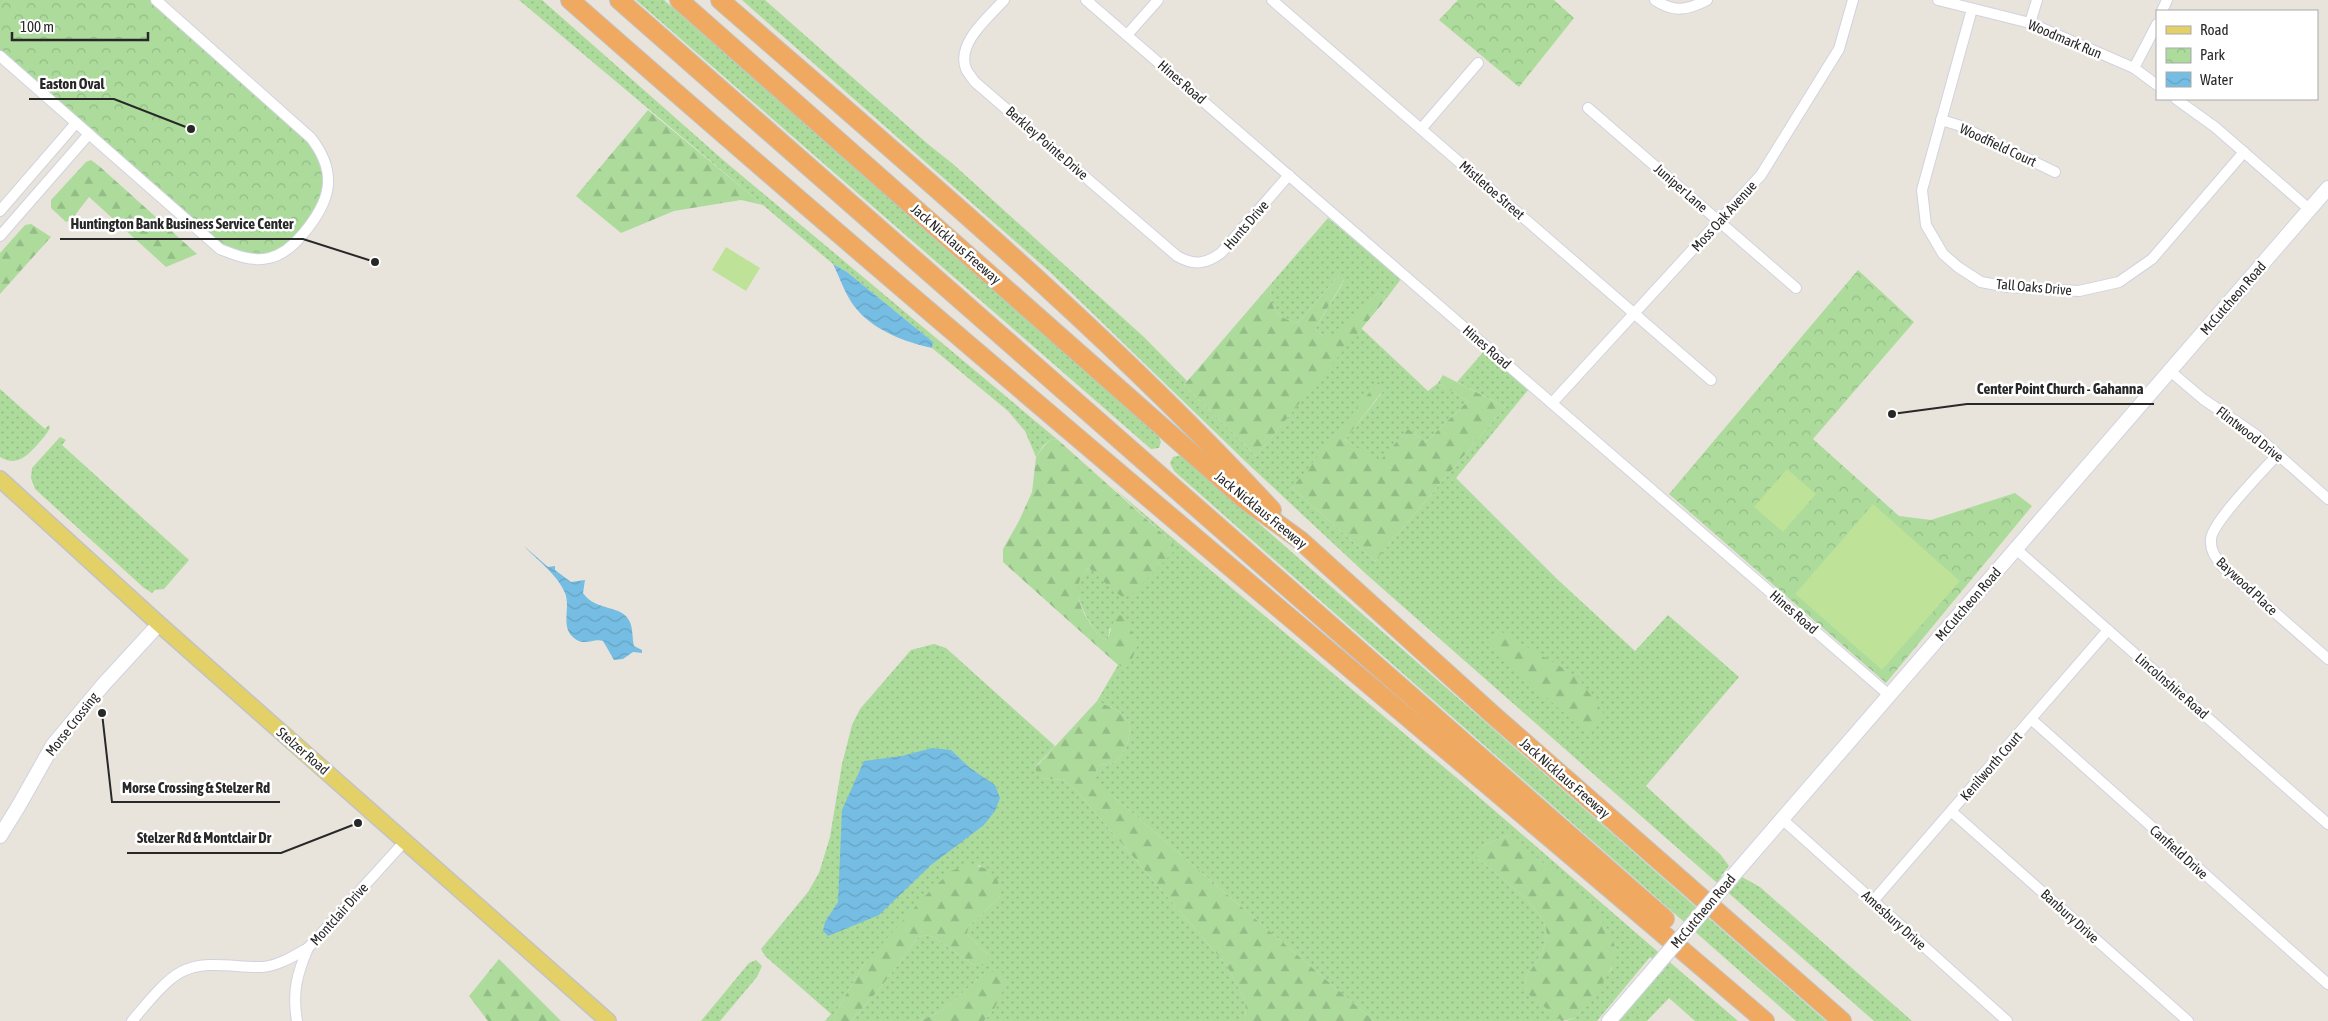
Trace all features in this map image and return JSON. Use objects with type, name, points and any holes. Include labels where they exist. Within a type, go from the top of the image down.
[{"type":"highway","points":[[563,0],[1142,494],[1766,1021]]},
{"type":"highway","points":[[570,0],[772,178]]},
{"type":"highway","points":[[619,0],[1674,927],[1776,1021]]},
{"type":"highway","name":"Jack Nicklaus Freeway","points":[[679,0],[1237,493],[1300,540],[1492,714],[1842,1021]]},
{"type":"highway","points":[[720,0],[1070,307],[1205,438],[1300,540]]},
{"type":"highway","points":[[727,0],[760,35]]},
{"type":"main road","name":"McCutcheon Road","points":[[1609,1021],[2328,188]]},
{"type":"main road","name":"Stelzer Road","points":[[0,479],[159,624],[608,1021]]},
{"type":"main road","name":"Morse Crossing","points":[[0,836],[53,745],[103,685],[159,624]]},
{"type":"street","points":[[0,56],[220,249],[238,256],[268,258],[282,252],[299,238],[324,205],[328,177],[320,149],[311,138],[156,0]]},
{"type":"street","name":"Berkley Pointe Drive","points":[[1004,0],[972,38],[965,52],[966,68],[975,82],[1177,256],[1195,264]]},
{"type":"street","name":"Hines Road","points":[[1086,0],[1889,695]]},
{"type":"street","points":[[1127,35],[1158,0]]},
{"type":"street","name":"Mistletoe Street","points":[[1272,0],[1712,380]]},
{"type":"street","points":[[1655,0],[1674,9],[1692,8],[1707,0]]},
{"type":"street","name":"Moss Oak Avenue","points":[[1552,403],[1761,175],[1839,50],[1853,0]]},
{"type":"street","name":"Woodmark Run","points":[[1938,0],[2030,23],[2134,68],[2156,84]]},
{"type":"street","points":[[2030,23],[2037,0]]},
{"type":"street","name":"Tall Oaks Drive","points":[[1972,9],[1922,190],[1926,224],[1943,254],[1958,267],[1982,282],[2008,287],[2079,291],[2119,282],[2152,259],[2244,152]]},
{"type":"street","points":[[2134,68],[2156,26]]},
{"type":"street","points":[[1421,129],[1478,63]]},
{"type":"street","points":[[2177,100],[2215,127],[2309,209]]},
{"type":"street","name":"Juniper Lane","points":[[1588,108],[1796,288]]},
{"type":"street","name":"Woodfield Court","points":[[1941,120],[1958,125],[2054,172]]},
{"type":"street","points":[[0,211],[76,123]]},
{"type":"street","points":[[0,236],[89,134]]},
{"type":"street","name":"Hunts Drive","points":[[1195,264],[1210,261],[1221,253],[1289,175]]},
{"type":"street","name":"Flintwood Drive","points":[[2170,371],[2203,399],[2256,435],[2328,500]]},
{"type":"street","name":"Baywood Place","points":[[2277,454],[2217,523],[2211,538],[2213,554],[2223,567],[2328,659]]},
{"type":"street","name":"Lincolnshire Road","points":[[2016,549],[2328,824]]},
{"type":"street","name":"Kenilworth Court","points":[[1874,901],[2108,630]]},
{"type":"street","name":"Canfield Drive","points":[[2031,720],[2328,984]]},
{"type":"street","name":"Banbury Drive","points":[[1952,812],[2188,1021]]},
{"type":"street","name":"Amesbury Drive","points":[[1782,819],[2007,1021]]},
{"type":"street","name":"Montclair Drive","points":[[132,1021],[155,995],[181,972],[205,965],[264,967],[289,959],[308,948],[405,840]]},
{"type":"street","points":[[297,1021],[294,1002],[297,973],[308,948]]},
{"type":"green space","points":[[0,0],[156,0],[320,149],[327,192],[294,244],[268,258],[220,249],[0,56]]},
{"type":"green space","points":[[519,0],[542,0],[722,159],[1058,440],[1052,439],[1043,446],[1036,457],[1025,431],[1008,411],[932,348],[933,342],[847,272],[833,264]]},
{"type":"green space","points":[[636,0],[664,0],[1158,434],[1161,442],[1159,448],[1151,449]]},
{"type":"green space","points":[[742,0],[765,0],[953,164],[1145,338],[1187,381],[1184,385],[1256,456],[1361,328],[1428,391],[1438,383],[1468,401],[1426,442],[1408,429],[1379,463],[1345,440],[1385,389],[1292,488],[1375,561],[1505,407],[1457,382],[1485,350],[1528,390],[1456,478],[1556,578],[1635,651],[1668,615],[1739,677],[1646,786],[1721,855],[1729,866],[1721,876],[1733,887],[1742,877],[1760,887],[1912,1021],[1874,1021],[1366,574],[1245,461],[1050,272]]},
{"type":"green space","points":[[1458,0],[1554,0],[1574,18],[1519,87],[1439,20]]},
{"type":"green space","points":[[648,110],[763,205],[741,200],[674,211],[621,233],[576,196]]},
{"type":"green space","points":[[91,160],[197,254],[166,267],[89,197],[72,219],[66,222],[51,208],[51,200],[86,162]]},
{"type":"green space","points":[[1328,218],[1401,279],[1386,299],[1378,293],[1335,338],[1323,336],[1315,329],[1344,281],[1338,276],[1298,323],[1284,318],[1275,310],[1271,300],[1270,285]]},
{"type":"green space","points":[[31,224],[51,237],[0,294],[0,253],[25,225]]},
{"type":"green space","points":[[726,247],[760,268],[746,291],[712,270]]},
{"type":"green space","points":[[1858,270],[1914,322],[1813,439],[1899,516],[1931,520],[2015,493],[2032,506],[1886,683],[1669,494]]},
{"type":"green space","points":[[1338,276],[1344,280],[1315,329],[1323,336],[1335,337],[1378,293],[1386,299],[1256,456],[1184,385],[1270,285],[1271,300],[1275,310],[1284,318],[1298,323]]},
{"type":"green space","points":[[1443,375],[1505,407],[1375,561],[1292,488],[1378,382],[1385,388],[1345,440],[1379,462],[1408,429],[1426,442],[1468,401],[1438,383]]},
{"type":"green space","points":[[0,389],[45,429],[49,425],[50,428],[38,444],[21,459],[12,461],[0,457]]},
{"type":"green space","points":[[60,437],[66,440],[62,445],[189,560],[164,589],[155,590],[152,593],[144,588],[35,489],[31,478],[32,468]]},
{"type":"green space","points":[[1052,439],[1058,440],[1173,543],[1174,551],[1134,593],[1124,598],[1089,568],[1082,576],[1078,585],[1078,594],[1084,613],[1101,638],[1108,639],[1115,616],[1123,615],[1128,621],[1137,647],[1129,666],[1124,668],[1118,665],[1003,562],[1003,549],[1019,521],[1032,492],[1036,457]]},
{"type":"green space","points":[[1181,455],[1826,1021],[1796,1021],[1174,471],[1170,463],[1173,457]]},
{"type":"green space","points":[[1787,469],[1816,494],[1783,532],[1754,507]]},
{"type":"green space","points":[[1111,486],[1458,779],[1738,1021],[1695,1021],[1669,998],[1647,1021],[1618,1021],[1655,977],[1664,970],[1650,957],[1597,1021],[1566,1021],[1575,1018],[1612,968],[1508,835],[1479,847],[1478,859],[1517,891],[1543,920],[1546,929],[1545,942],[1540,955],[1525,978],[1527,992],[1562,1021],[1374,1021],[1101,788],[1096,781],[1096,771],[1100,765],[1110,764],[1119,759],[1128,742],[1130,730],[1125,716],[1097,701],[1118,665],[1124,668],[1110,627],[1108,639],[1101,638],[1087,617],[1079,600],[1077,583],[1089,568],[1093,571],[1173,543]]},
{"type":"green space","points":[[1873,504],[1960,581],[1882,670],[1795,594]]},
{"type":"green space","points":[[1500,631],[1578,677],[1606,717],[1589,735],[1486,644]]},
{"type":"green space","points":[[934,644],[946,648],[1055,746],[1036,766],[1042,778],[1063,780],[1075,789],[1227,966],[1245,1000],[1246,1021],[984,1021],[994,1009],[985,973],[943,1010],[920,1021],[851,1021],[881,987],[918,937],[926,935],[934,937],[975,966],[988,955],[967,934],[969,926],[1000,897],[995,877],[979,865],[864,964],[837,1010],[834,1021],[825,1021],[831,1014],[765,956],[761,949],[808,892],[819,873],[830,837],[842,764],[852,725],[860,709],[911,650]]},
{"type":"green space","points":[[1097,701],[1125,716],[1130,730],[1128,742],[1119,759],[1113,763],[1100,765],[1096,776],[1098,784],[1374,1021],[1246,1021],[1245,1000],[1227,966],[1075,789],[1063,780],[1042,778],[1036,774],[1036,767]]},
{"type":"green space","points":[[1508,835],[1575,890],[1605,925],[1614,942],[1615,958],[1608,973],[1575,1018],[1562,1021],[1527,993],[1525,978],[1537,961],[1545,942],[1546,929],[1543,920],[1527,901],[1478,859],[1475,854],[1479,847]]},
{"type":"green space","points":[[967,865],[987,869],[996,877],[1000,889],[1000,897],[969,926],[967,934],[988,955],[989,960],[984,965],[975,966],[934,937],[926,935],[918,937],[881,987],[851,1021],[834,1021],[837,1010],[864,964],[924,897],[951,871]]},
{"type":"green space","points":[[499,959],[561,1021],[488,1021],[469,996]]},
{"type":"green space","points":[[756,960],[762,966],[757,977],[720,1021],[701,1021],[749,963]]},
{"type":"green space","points":[[1001,971],[1008,981],[994,1009],[984,1021],[920,1021],[943,1010],[985,973]]},
{"type":"water","points":[[833,264],[847,272],[933,342],[932,348],[890,334],[870,322],[854,306]]},
{"type":"water","points":[[524,546],[548,567],[555,566],[555,570],[571,582],[585,580],[583,593],[588,599],[626,616],[631,625],[634,646],[642,650],[642,653],[633,652],[623,659],[614,660],[603,641],[581,642],[574,638],[568,628],[567,599],[562,586]]},
{"type":"water","points":[[932,748],[951,750],[970,768],[995,785],[1000,798],[995,811],[984,825],[931,865],[879,915],[828,936],[823,931],[825,922],[838,902],[842,810],[864,761],[902,756]]},
{"type":"place","name":"Easton Oval","points":[[191,129]]},
{"type":"place","name":"Huntington Bank Business Service Center","points":[[375,262]]},
{"type":"place","name":"Center Point Church - Gahanna","points":[[1892,414]]},
{"type":"place","name":"Morse Crossing & Stelzer Rd","points":[[102,713]]},
{"type":"place","name":"Stelzer Rd & Montclair Dr","points":[[358,823]]}]
